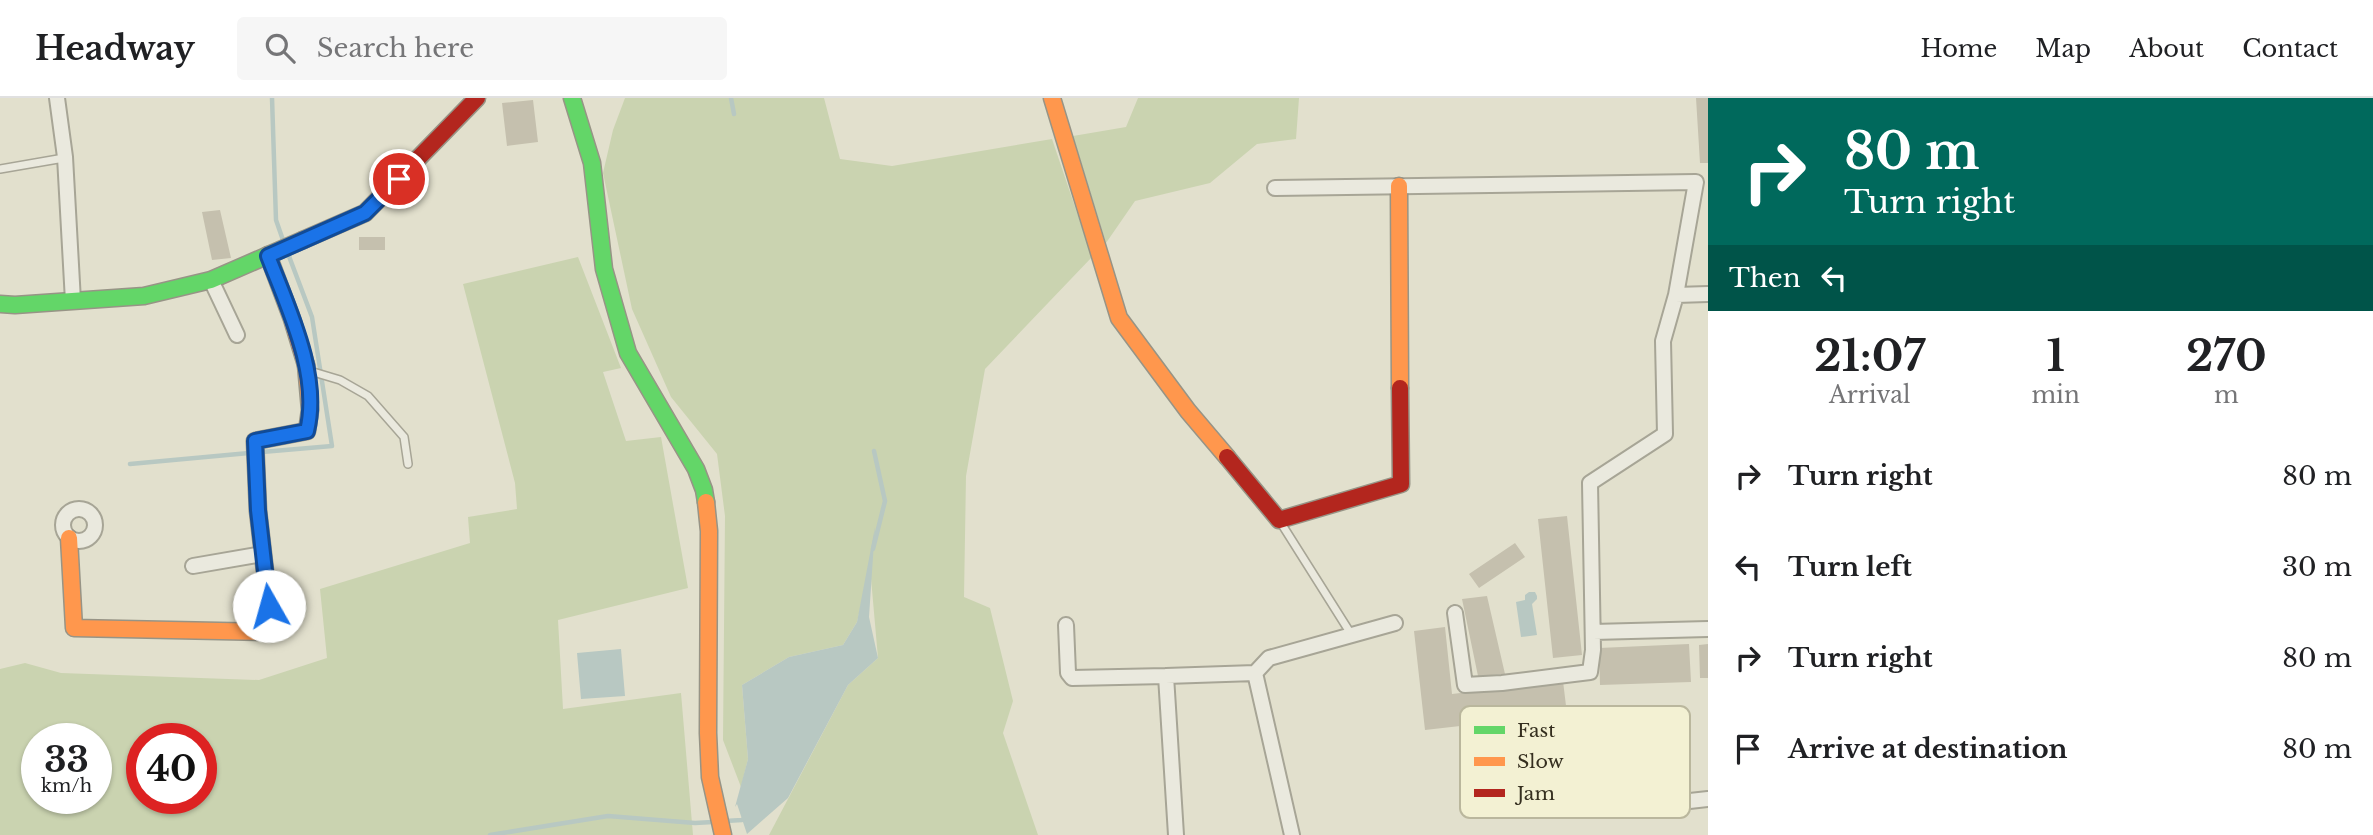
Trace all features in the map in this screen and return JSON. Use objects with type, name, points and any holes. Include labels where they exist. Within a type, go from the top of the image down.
[{"type":"street","points":[[57,98],[65,158],[74,301]]},
{"type":"street","points":[[0,304],[144,296],[211,280],[268,256],[365,213],[477,98]]},
{"type":"street","points":[[572,98],[593,168],[604,269],[628,353],[696,469],[704,490],[709,531],[710,777],[722,830]]},
{"type":"street","points":[[1052,98],[1119,318],[1188,411],[1279,520],[1401,484],[1399,186]]},
{"type":"street","points":[[1275,188],[1702,182],[1663,341],[1665,434],[1590,483],[1593,632],[1590,672],[1465,685],[1455,613]]},
{"type":"street","points":[[69,538],[74,628],[272,632],[258,510],[255,441],[307,431],[311,417],[304,352],[268,256]]},
{"type":"street","points":[[211,280],[237,335]]},
{"type":"street","points":[[1676,295],[1708,294]]},
{"type":"street","points":[[193,566],[263,554]]},
{"type":"street","points":[[1066,625],[1068,673],[1072,678],[1255,673],[1269,658],[1395,623]]},
{"type":"street","points":[[1593,632],[1708,629]]},
{"type":"street","points":[[1255,673],[1292,835]]},
{"type":"street","points":[[1166,676],[1176,835]]},
{"type":"street","points":[[1690,801],[1708,799]]},
{"type":"lane","points":[[0,169],[65,158]]},
{"type":"lane","points":[[306,369],[340,380],[368,396],[404,437],[408,464]]},
{"type":"lane","points":[[1279,520],[1352,635]]},
{"type":"green space","points":[[625,98],[824,98],[840,159],[892,166],[1052,139],[1092,257],[985,369],[966,476],[964,597],[990,608],[1013,701],[1003,733],[1038,835],[769,835],[848,685],[878,658],[870,567],[857,622],[843,645],[789,657],[742,685],[748,759],[741,787],[723,740],[725,516],[717,454],[671,397],[632,309],[603,173],[613,130]]},
{"type":"green space","points":[[1138,98],[1299,98],[1296,139],[1257,144],[1210,183],[1135,201],[1106,243],[1073,136],[1126,127]]},
{"type":"green space","points":[[578,257],[621,368],[603,372],[626,441],[661,437],[688,588],[558,620],[563,709],[681,693],[693,835],[0,835],[0,669],[25,663],[61,673],[259,680],[327,658],[320,589],[470,543],[468,517],[517,509],[515,483],[463,284]]},
{"type":"shaded area","points":[[875,527],[869,617],[878,658],[848,685],[788,798],[747,834],[737,804],[735,807],[748,759],[742,685],[789,657],[843,645],[857,622]]},
{"type":"shaded area","points":[[1535,592],[1537,596],[1532,604],[1537,635],[1521,637],[1516,602],[1525,600],[1525,595]]},
{"type":"shaded area","points":[[621,649],[625,696],[581,699],[577,653]]},
{"type":"building","points":[[1696,98],[1708,98],[1708,163],[1700,163]]},
{"type":"building","points":[[533,100],[538,142],[507,146],[502,103]]},
{"type":"building","points":[[220,210],[231,258],[212,260],[202,212]]},
{"type":"building","points":[[359,237],[385,237],[385,250],[359,250]]},
{"type":"building","points":[[1567,516],[1582,655],[1553,658],[1538,519]]},
{"type":"building","points":[[1515,543],[1525,557],[1479,588],[1469,574]]},
{"type":"building","points":[[1487,596],[1505,674],[1478,676],[1462,599]]},
{"type":"building","points":[[1445,627],[1452,694],[1563,681],[1566,706],[1460,706],[1460,726],[1425,730],[1414,631]]},
{"type":"building","points":[[1689,644],[1691,682],[1600,685],[1599,648]]},
{"type":"building","points":[[1708,644],[1708,678],[1700,678],[1699,645]]},
{"type":"waterway","points":[[272,98],[276,220],[284,243]]},
{"type":"waterway","points":[[731,98],[734,114]]},
{"type":"waterway","points":[[262,452],[332,446],[312,317],[287,251]]},
{"type":"waterway","points":[[873,549],[885,501],[874,451]]},
{"type":"waterway","points":[[130,464],[249,453]]},
{"type":"waterway","points":[[490,835],[608,816],[713,822]]},
{"type":"waterway","points":[[725,821],[742,820],[747,816]]},
{"type":"traffic: fast","points":[[572,98],[592,163],[604,269],[628,353],[696,469],[706,502]]},
{"type":"traffic: fast","points":[[0,304],[144,296],[211,280],[303,240]]},
{"type":"traffic: slow","points":[[1052,98],[1119,318],[1188,411],[1227,457]]},
{"type":"traffic: slow","points":[[1399,186],[1400,388]]},
{"type":"traffic: slow","points":[[69,538],[74,628],[272,632],[258,511],[255,441],[307,431],[310,410],[306,365]]},
{"type":"traffic: slow","points":[[706,502],[709,531],[710,777],[723,835]]},
{"type":"traffic: jam","points":[[303,240],[365,213],[477,98]]},
{"type":"traffic: jam","points":[[268,255],[306,365]]},
{"type":"traffic: jam","points":[[1227,457],[1279,520],[1401,484],[1400,388]]},
{"type":"route","points":[[269,606],[258,510],[255,441],[307,431],[311,417],[304,352],[268,256],[365,213],[399,179]]}]
